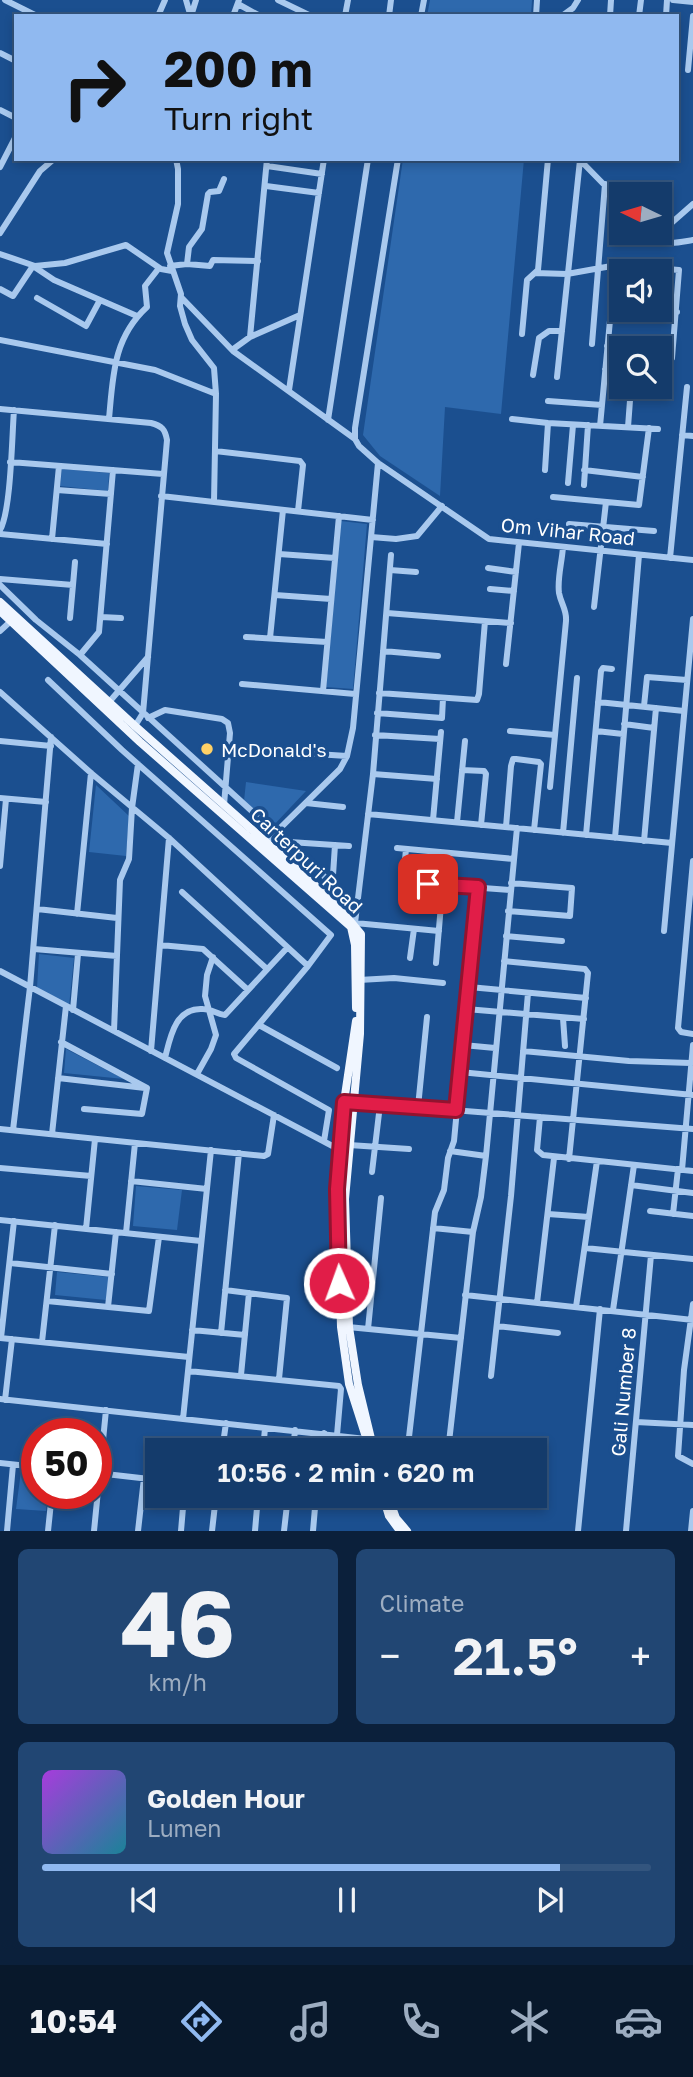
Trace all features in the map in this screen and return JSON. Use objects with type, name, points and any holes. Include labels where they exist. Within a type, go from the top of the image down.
[{"type":"main road","name":"Carterpuri Road","points":[[2,610],[110,701],[225,805],[262,845]]},
{"type":"main road","name":"Carterpuri Road","points":[[13,619],[140,742],[353,925],[358,980],[345,1199],[345,1327]]},
{"type":"main road","name":"Carterpuri Road","points":[[349,1102],[340,1150],[337,1189],[345,1327],[366,1438]]},
{"type":"main road","name":"Carterpuri Road","points":[[354,1385],[368,1438]]},
{"type":"main road","points":[[388,1508],[389,1516],[400,1531]]},
{"type":"main road","points":[[392,1508],[407,1531]]},
{"type":"street","points":[[5,0],[16,2],[34,14]]},
{"type":"street","points":[[278,0],[307,14]]},
{"type":"street","points":[[296,9],[297,0]]},
{"type":"street","points":[[565,14],[578,0]]},
{"type":"street","points":[[673,0],[693,2]]},
{"type":"street","points":[[239,2],[257,14]]},
{"type":"street","points":[[688,70],[693,16]]},
{"type":"street","points":[[0,167],[14,140]]},
{"type":"street","points":[[1,231],[29,186],[52,161]]},
{"type":"street","points":[[176,161],[178,204],[167,249],[181,297],[180,311],[190,337],[214,368],[214,502]]},
{"type":"street","points":[[289,390],[324,161]]},
{"type":"street","points":[[328,420],[368,161]]},
{"type":"street","points":[[355,439],[398,161]]},
{"type":"street","points":[[536,273],[548,161]]},
{"type":"street","points":[[557,377],[580,161]]},
{"type":"street","points":[[581,161],[609,188]]},
{"type":"street","points":[[250,337],[267,162],[322,174]]},
{"type":"street","points":[[187,264],[189,247],[203,227],[208,194],[219,191],[224,178]]},
{"type":"street","points":[[592,344],[605,184]]},
{"type":"street","points":[[266,186],[319,193]]},
{"type":"street","points":[[672,222],[693,204]]},
{"type":"street","points":[[672,242],[693,240]]},
{"type":"street","points":[[33,266],[65,263],[126,245],[159,268],[187,264],[211,266],[212,260],[258,261]]},
{"type":"street","points":[[0,254],[18,259],[54,280],[137,316]]},
{"type":"street","points":[[522,334],[527,280],[531,275],[567,274],[628,265],[679,270],[672,358]]},
{"type":"street","points":[[0,289],[13,296],[33,266]]},
{"type":"street","points":[[109,419],[114,362],[137,316],[147,307],[145,286],[159,268]]},
{"type":"street","name":"Om Vihar Road","points":[[181,297],[232,350],[355,439],[378,463],[489,538],[693,560]]},
{"type":"street","points":[[37,298],[86,326],[100,300]]},
{"type":"street","points":[[672,312],[677,312]]},
{"type":"street","points":[[232,350],[250,337],[300,315]]},
{"type":"street","points":[[600,425],[610,322]]},
{"type":"street","points":[[533,375],[540,338],[549,331],[562,331]]},
{"type":"street","points":[[0,340],[160,372],[216,394]]},
{"type":"street","points":[[605,369],[609,370]]},
{"type":"street","points":[[670,558],[687,387]]},
{"type":"street","points":[[628,427],[630,399]]},
{"type":"street","points":[[548,401],[602,405]]},
{"type":"street","points":[[0,409],[151,423],[163,428],[167,440],[146,715]]},
{"type":"street","points":[[14,410],[5,522],[0,532],[107,544]]},
{"type":"street","points":[[512,419],[658,429]]},
{"type":"street","points":[[545,470],[548,423]]},
{"type":"street","points":[[568,483],[573,425]]},
{"type":"street","points":[[584,485],[588,425]]},
{"type":"street","points":[[553,497],[639,505],[649,428]]},
{"type":"street","points":[[682,435],[693,436]]},
{"type":"street","points":[[215,451],[300,461],[303,465],[299,511]]},
{"type":"street","points":[[10,462],[163,474]]},
{"type":"street","points":[[262,845],[340,769],[347,756],[353,728],[378,463]]},
{"type":"street","points":[[52,539],[59,466]]},
{"type":"street","points":[[80,655],[97,637],[101,617],[113,470]]},
{"type":"street","points":[[584,470],[643,477]]},
{"type":"street","points":[[57,490],[111,494]]},
{"type":"street","points":[[161,496],[373,520]]},
{"type":"street","points":[[594,607],[606,502]]},
{"type":"street","points":[[371,537],[396,539],[417,536],[442,506]]},
{"type":"street","points":[[271,638],[283,510]]},
{"type":"street","points":[[323,691],[339,516]]},
{"type":"street","points":[[569,524],[654,531]]},
{"type":"street","points":[[506,664],[519,543]]},
{"type":"street","points":[[550,787],[566,621],[566,610],[560,598],[559,587],[563,547]]},
{"type":"street","points":[[279,554],[335,558]]},
{"type":"street","points":[[391,555],[373,774],[353,925],[439,931]]},
{"type":"street","points":[[614,838],[639,555]]},
{"type":"street","points":[[70,618],[75,562]]},
{"type":"street","points":[[488,568],[516,572]]},
{"type":"street","points":[[390,570],[416,572]]},
{"type":"street","points":[[0,579],[73,585]]},
{"type":"street","points":[[0,585],[276,833]]},
{"type":"street","points":[[490,589],[514,591]]},
{"type":"street","points":[[275,595],[331,599]]},
{"type":"street","points":[[387,614],[511,623]]},
{"type":"street","points":[[101,617],[121,618]]},
{"type":"street","points":[[0,631],[13,619]]},
{"type":"street","points":[[664,932],[684,711],[689,697],[687,680],[693,619]]},
{"type":"street","points":[[379,693],[472,701],[479,697],[485,621]]},
{"type":"street","points":[[246,637],[327,642]]},
{"type":"street","points":[[383,651],[438,656]]},
{"type":"street","points":[[110,701],[149,655]]},
{"type":"street","points":[[586,835],[601,670],[612,669]]},
{"type":"street","points":[[644,706],[646,677],[687,680]]},
{"type":"street","points":[[563,833],[577,678]]},
{"type":"street","points":[[48,680],[138,764],[330,933],[331,939],[234,1056],[329,1110],[324,1142]]},
{"type":"street","points":[[242,684],[355,694]]},
{"type":"street","points":[[0,692],[169,838],[308,966]]},
{"type":"street","points":[[377,713],[442,719],[443,698]]},
{"type":"street","points":[[598,702],[684,711]]},
{"type":"street","points":[[644,841],[656,708]]},
{"type":"street","points":[[135,726],[146,715],[164,710],[222,719],[228,723],[230,733],[225,805]]},
{"type":"street","points":[[624,724],[654,728]]},
{"type":"street","points":[[510,731],[555,735]]},
{"type":"street","points":[[596,731],[623,734]]},
{"type":"street","points":[[375,735],[441,736],[433,820]]},
{"type":"street","points":[[13,1130],[34,949],[51,737]]},
{"type":"street","points":[[0,741],[51,746]]},
{"type":"street","points":[[457,822],[465,741]]},
{"type":"street","points":[[253,750],[347,756]]},
{"type":"street","points":[[506,827],[512,761],[516,759],[541,764],[534,830]]},
{"type":"street","points":[[114,1031],[120,876],[129,859],[138,764]]},
{"type":"street","points":[[462,770],[484,771],[486,775],[481,825]]},
{"type":"street","points":[[77,914],[91,773]]},
{"type":"street","points":[[373,774],[437,779]]},
{"type":"street","points":[[0,866],[3,798],[46,802]]},
{"type":"street","points":[[306,803],[344,807]]},
{"type":"street","points":[[368,814],[672,843]]},
{"type":"street","points":[[449,1438],[472,1232],[481,1197],[486,1156],[517,828]]},
{"type":"street","points":[[151,1051],[169,838]]},
{"type":"street","points":[[288,843],[327,879],[333,876],[335,845]]},
{"type":"street","points":[[274,855],[288,843],[349,846]]},
{"type":"street","points":[[397,848],[514,859]]},
{"type":"street","points":[[406,849],[403,882],[478,887],[572,888],[570,916],[508,911]]},
{"type":"street","points":[[693,861],[678,1028],[681,1032],[693,1034]]},
{"type":"street","points":[[409,1437],[433,1228],[454,1141],[478,887]]},
{"type":"street","points":[[182,892],[267,970]]},
{"type":"street","points":[[436,963],[441,905]]},
{"type":"street","points":[[37,909],[117,918]]},
{"type":"street","points":[[410,958],[414,929]]},
{"type":"street","points":[[506,936],[562,941]]},
{"type":"street","points":[[160,945],[199,947],[248,990]]},
{"type":"street","points":[[165,1058],[177,1021],[195,1010],[209,1010],[225,1015],[286,948]]},
{"type":"street","points":[[34,949],[117,956]]},
{"type":"street","points":[[74,1010],[78,954]]},
{"type":"street","points":[[197,1074],[216,1035],[205,996],[205,981],[213,957]]},
{"type":"street","points":[[504,961],[589,972],[569,1159]]},
{"type":"street","points":[[0,971],[340,1150]]},
{"type":"street","points":[[358,980],[407,979],[443,983]]},
{"type":"street","points":[[469,987],[586,998]]},
{"type":"street","points":[[491,1376],[528,993]]},
{"type":"street","points":[[52,1134],[66,1006]]},
{"type":"street","points":[[466,1009],[584,1019]]},
{"type":"street","points":[[418,1107],[427,1017]]},
{"type":"street","points":[[563,1018],[565,1046]]},
{"type":"street","points":[[259,1025],[337,1068]]},
{"type":"street","points":[[61,1042],[147,1088]]},
{"type":"street","points":[[463,1045],[495,1048]]},
{"type":"street","points":[[673,1214],[689,1129],[693,1045]]},
{"type":"street","points":[[523,1051],[691,1063]]},
{"type":"street","points":[[460,1072],[691,1095]]},
{"type":"street","points":[[58,1077],[147,1088]]},
{"type":"street","points":[[84,1109],[142,1114],[147,1088]]},
{"type":"street","points":[[349,1102],[689,1129]]},
{"type":"street","points":[[372,1172],[380,1105]]},
{"type":"street","points":[[0,1129],[267,1156],[274,1115]]},
{"type":"street","points":[[540,1117],[537,1150],[543,1156],[693,1171]]},
{"type":"street","points":[[86,1229],[95,1139]]},
{"type":"street","points":[[126,1233],[135,1143]]},
{"type":"street","points":[[349,1145],[409,1149]]},
{"type":"street","points":[[183,1419],[211,1150]]},
{"type":"street","points":[[450,1151],[486,1156]]},
{"type":"street","points":[[221,1333],[239,1153]]},
{"type":"street","points":[[537,1303],[554,1158]]},
{"type":"street","points":[[576,1307],[597,1161]]},
{"type":"street","points":[[613,1310],[634,1165]]},
{"type":"street","points":[[0,1168],[91,1176]]},
{"type":"street","points":[[131,1181],[206,1189]]},
{"type":"street","points":[[631,1185],[693,1194]]},
{"type":"street","points":[[368,1329],[381,1198]]},
{"type":"street","points":[[650,1211],[693,1216]]},
{"type":"street","points":[[548,1214],[589,1217]]},
{"type":"street","points":[[0,1220],[201,1241]]},
{"type":"street","points":[[14,1221],[1,1338],[189,1357]]},
{"type":"street","points":[[42,1342],[55,1226]]},
{"type":"street","points":[[433,1228],[472,1232]]},
{"type":"street","points":[[108,1307],[116,1232]]},
{"type":"street","points":[[47,1301],[149,1311],[159,1237]]},
{"type":"street","points":[[585,1248],[693,1259]]},
{"type":"street","name":"Gali Number 8","points":[[626,1531],[651,1255]]},
{"type":"street","points":[[10,1263],[112,1274]]},
{"type":"street","points":[[225,1290],[287,1298],[279,1379]]},
{"type":"street","points":[[241,1375],[249,1293]]},
{"type":"street","points":[[465,1295],[691,1320]]},
{"type":"street","points":[[693,1304],[678,1456],[693,1464]]},
{"type":"street","points":[[578,1531],[600,1309]]},
{"type":"street","points":[[497,1326],[558,1333]]},
{"type":"street","points":[[345,1327],[460,1338]]},
{"type":"street","points":[[192,1330],[245,1335]]},
{"type":"street","points":[[12,1339],[3,1399],[359,1438]]},
{"type":"street","points":[[188,1371],[341,1387],[337,1435]]},
{"type":"street","points":[[105,1418],[106,1410]]},
{"type":"street","points":[[636,1422],[693,1425]]},
{"type":"street","points":[[224,1438],[226,1423]]},
{"type":"street","points":[[264,1438],[265,1428]]},
{"type":"street","points":[[294,1438],[295,1430]]},
{"type":"street","points":[[323,1438],[324,1433]]},
{"type":"street","points":[[0,1463],[21,1466]]},
{"type":"street","points":[[7,1531],[13,1465]]},
{"type":"street","points":[[112,1475],[144,1478],[138,1531]]},
{"type":"street","points":[[181,1531],[183,1508]]},
{"type":"street","points":[[212,1531],[215,1508]]},
{"type":"street","points":[[255,1531],[257,1508]]},
{"type":"street","points":[[284,1531],[287,1508]]},
{"type":"street","points":[[313,1531],[315,1508]]},
{"type":"street","points":[[48,1531],[50,1509]]},
{"type":"street","points":[[94,1531],[96,1509]]},
{"type":"street","points":[[691,1531],[693,1511]]},
{"type":"street","points":[[0,1513],[9,1514]]},
{"type":"shaded area","points":[[430,0],[532,0],[531,14],[427,14]]},
{"type":"shaded area","points":[[403,161],[524,161],[501,414],[445,407],[440,496],[380,456],[363,435]]},
{"type":"shaded area","points":[[62,469],[109,473],[108,491],[60,486]]},
{"type":"shaded area","points":[[341,521],[367,524],[353,689],[326,687]]},
{"type":"shaded area","points":[[246,782],[306,791],[272,827],[244,801]]},
{"type":"shaded area","points":[[96,785],[129,816],[126,856],[89,852]]},
{"type":"shaded area","points":[[39,954],[74,958],[69,1006],[37,988]]},
{"type":"shaded area","points":[[66,1049],[124,1079],[64,1073]]},
{"type":"shaded area","points":[[136,1186],[182,1190],[177,1230],[133,1226]]},
{"type":"shaded area","points":[[57,1272],[109,1277],[106,1300],[55,1295]]},
{"type":"shaded area","points":[[21,1471],[21,1509],[46,1511],[16,1509]]},
{"type":"place","name":"McDonald's","points":[[207,749]]},
{"type":"route","points":[[339,1283],[337,1189],[344,1102],[456,1110],[478,887],[428,884]]}]
